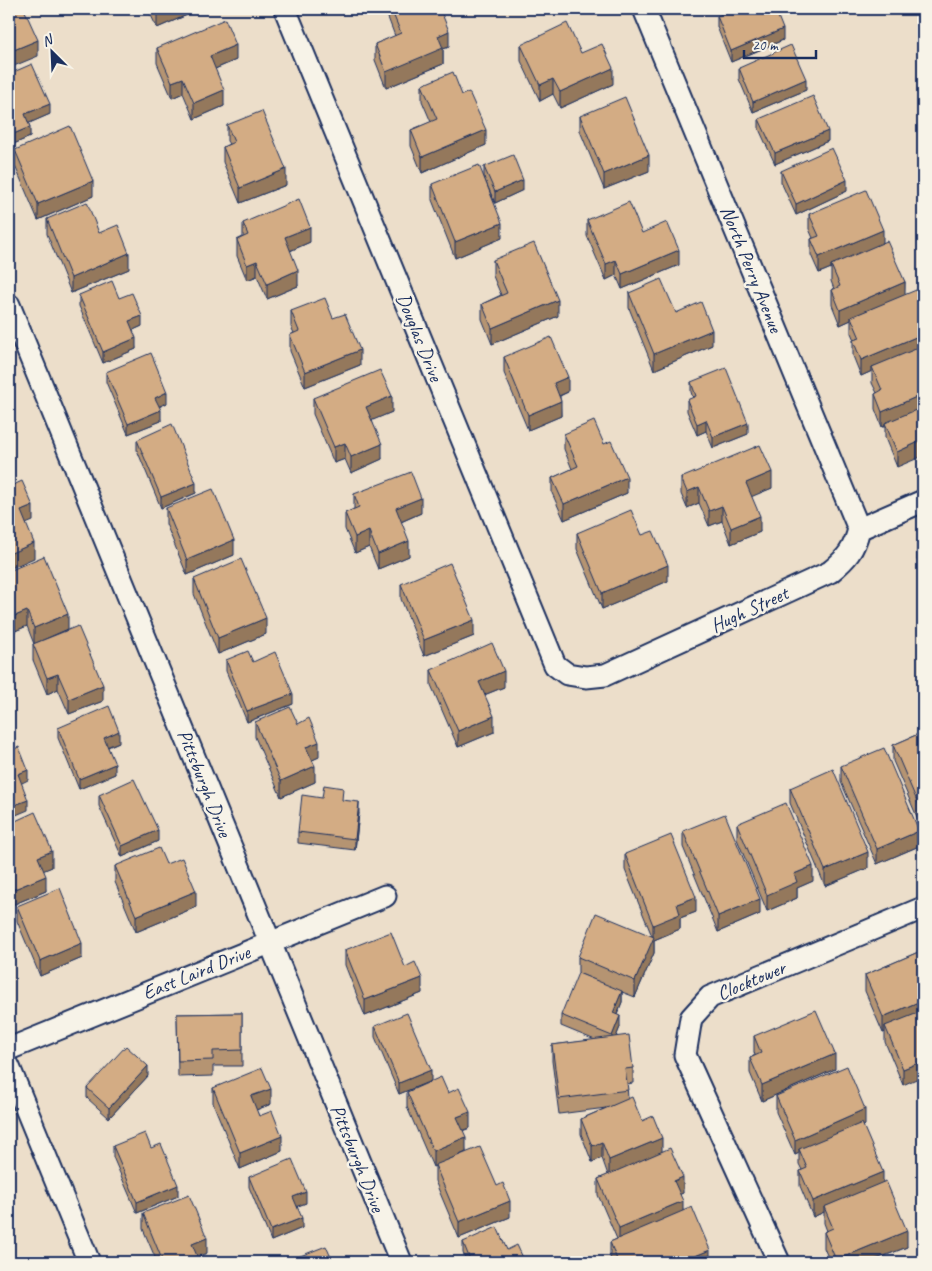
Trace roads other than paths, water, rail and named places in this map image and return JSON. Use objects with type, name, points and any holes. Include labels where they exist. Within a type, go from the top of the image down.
[{"type":"street","name":"Douglas Drive","points":[[285,9],[555,665]]},
{"type":"street","name":"North Perry Avenue","points":[[644,9],[859,529]]},
{"type":"street","name":"Pittsburgh Drive","points":[[9,305],[401,1262]]},
{"type":"street","points":[[859,529],[923,501]]},
{"type":"street","name":"Hugh Street","points":[[555,665],[567,674],[586,677],[605,675],[830,572],[845,560],[855,545],[859,529]]},
{"type":"street","name":"East Laird Drive","points":[[9,1048],[385,896]]},
{"type":"street","name":"Clocktower","points":[[779,1262],[685,1055],[691,1018],[710,997],[923,908]]},
{"type":"street","points":[[9,1067],[89,1262]]}]
